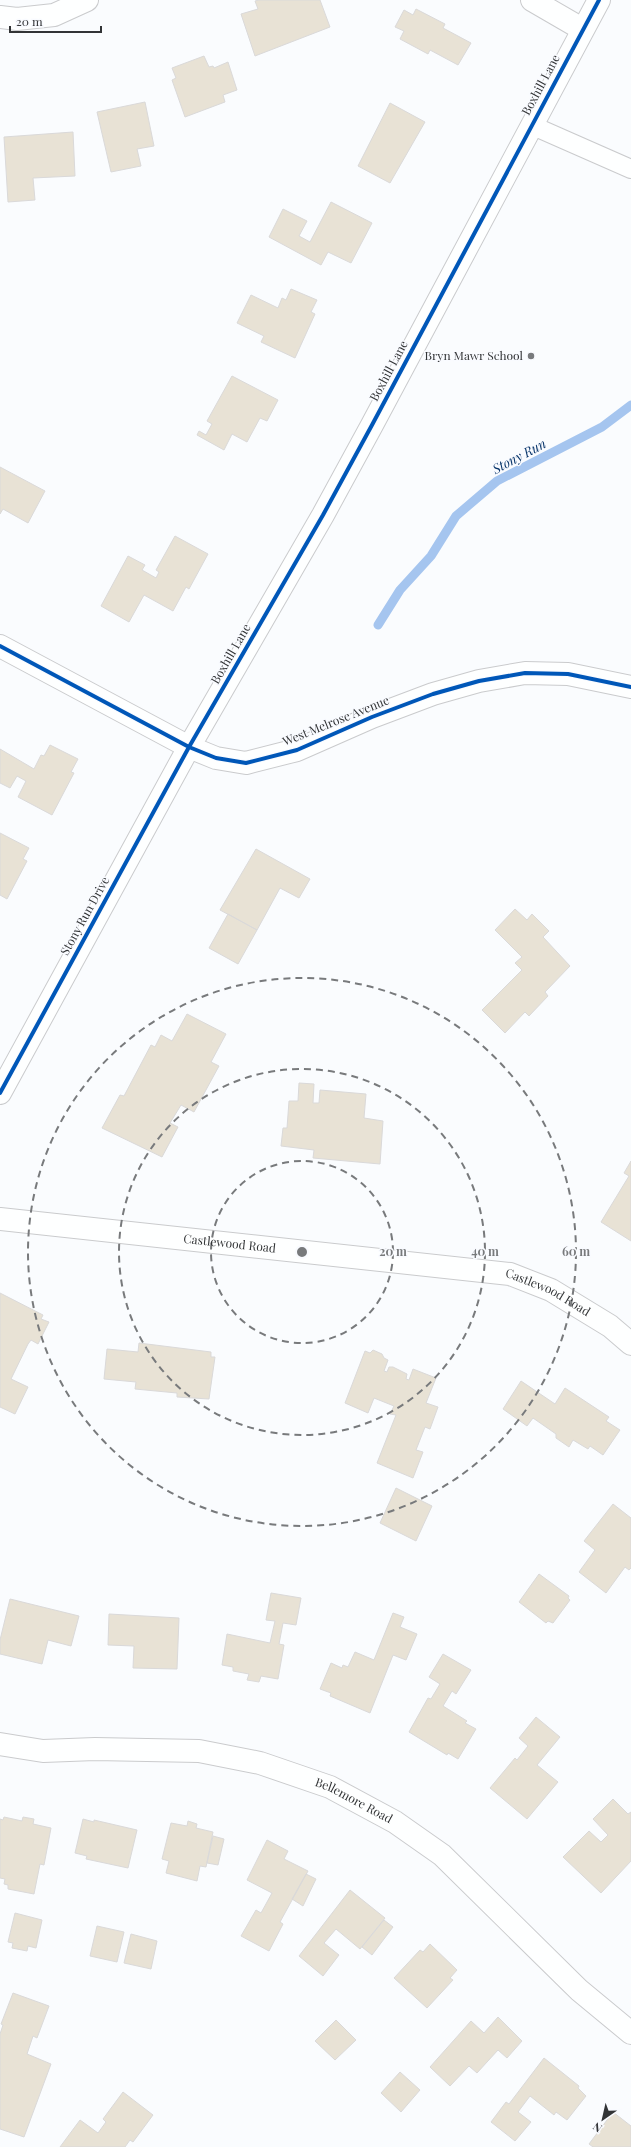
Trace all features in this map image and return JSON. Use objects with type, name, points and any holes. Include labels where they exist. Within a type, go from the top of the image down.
[{"type":"street","points":[[0,18],[18,19],[54,15],[87,0]]},
{"type":"street","points":[[532,0],[582,29]]},
{"type":"street","name":"Boxhill Lane","points":[[188,747],[326,508],[582,29],[599,0]]},
{"type":"street","name":"West Melrose Avenue","points":[[0,646],[188,747],[216,758],[246,762],[296,750],[372,717],[433,694],[479,681],[525,673],[568,674],[631,687]]},
{"type":"street","name":"Stony Run Drive","points":[[0,1093],[188,747]]},
{"type":"street","name":"Castlewood Road","points":[[0,1219],[510,1274],[551,1290],[610,1326],[631,1344]]},
{"type":"street","name":"Bellemore Road","points":[[0,1744],[43,1751],[95,1749],[199,1752],[260,1763],[330,1787],[395,1822],[442,1855],[579,1990],[631,2033]]},
{"type":"lane","points":[[532,125],[631,169]]},
{"type":"building","points":[[320,0],[330,27],[255,56],[241,14],[258,9],[255,1]]},
{"type":"building","points":[[416,9],[445,24],[443,28],[471,43],[458,65],[430,50],[428,54],[400,39],[404,31],[395,27],[404,10],[413,15]]},
{"type":"building","points":[[204,56],[209,67],[213,66],[214,68],[228,62],[237,90],[223,95],[225,102],[185,117],[172,80],[176,78],[172,68]]},
{"type":"building","points":[[145,102],[154,146],[137,149],[141,166],[111,172],[97,112]]},
{"type":"building","points":[[390,103],[425,122],[390,183],[358,166]]},
{"type":"building","points":[[73,132],[75,176],[33,178],[35,200],[8,202],[4,137]]},
{"type":"building","points":[[331,202],[372,223],[351,263],[328,252],[321,265],[269,237],[283,209],[307,221],[299,236],[310,242]]},
{"type":"building","points":[[291,289],[317,300],[311,312],[315,314],[295,358],[261,342],[264,336],[237,323],[251,295],[278,308],[282,298],[286,300]]},
{"type":"building","points":[[232,376],[278,400],[267,421],[260,418],[247,442],[232,434],[224,450],[197,435],[199,431],[206,435],[212,424],[207,421]]},
{"type":"building","points":[[0,467],[45,491],[28,523],[3,509],[0,514]]},
{"type":"building","points":[[175,536],[208,554],[189,589],[186,587],[173,611],[144,595],[129,622],[101,606],[128,556],[145,565],[142,570],[156,578],[159,572],[156,570]]},
{"type":"building","points":[[50,745],[78,759],[71,772],[74,773],[52,815],[18,797],[26,781],[17,776],[10,788],[0,783],[0,749],[34,769],[41,755],[44,756]]},
{"type":"building","points":[[0,833],[29,848],[23,859],[27,861],[7,899],[0,895]]},
{"type":"building","points":[[256,849],[310,879],[299,898],[280,888],[257,930],[220,910]]},
{"type":"building","points":[[515,909],[527,920],[532,914],[549,931],[543,937],[570,966],[545,992],[548,996],[529,1016],[525,1012],[505,1033],[482,1010],[522,970],[515,963],[522,957],[495,930]]},
{"type":"building","points":[[228,914],[257,930],[238,964],[209,948]]},
{"type":"building","points":[[187,1014],[226,1034],[211,1062],[219,1066],[194,1112],[181,1105],[170,1123],[178,1127],[162,1157],[102,1128],[120,1095],[124,1096],[151,1045],[155,1047],[161,1035],[172,1041]]},
{"type":"building","points":[[299,1083],[314,1084],[313,1103],[319,1103],[320,1090],[366,1094],[364,1118],[383,1121],[380,1164],[313,1158],[314,1150],[281,1146],[283,1128],[287,1128],[289,1101],[298,1101]]},
{"type":"building","points":[[631,1161],[631,1241],[601,1222],[629,1176],[624,1173]]},
{"type":"building","points":[[0,1293],[43,1315],[41,1319],[49,1322],[38,1344],[31,1340],[28,1344],[11,1379],[28,1387],[15,1414],[0,1407]]},
{"type":"building","points":[[139,1343],[211,1352],[211,1357],[215,1357],[209,1399],[177,1397],[177,1393],[135,1389],[136,1382],[104,1379],[107,1349],[138,1352]]},
{"type":"building","points":[[373,1350],[382,1354],[384,1358],[388,1360],[384,1371],[387,1372],[389,1367],[393,1367],[407,1374],[406,1379],[409,1380],[413,1369],[436,1378],[426,1403],[438,1407],[430,1429],[425,1427],[416,1450],[423,1452],[413,1478],[377,1463],[396,1415],[390,1414],[394,1406],[374,1398],[368,1413],[345,1403],[365,1351],[370,1353]]},
{"type":"building","points":[[521,1381],[555,1404],[565,1388],[609,1417],[606,1421],[620,1430],[603,1455],[590,1446],[588,1449],[573,1440],[569,1447],[556,1438],[556,1434],[533,1418],[527,1426],[503,1409]]},
{"type":"building","points":[[396,1488],[432,1506],[416,1541],[380,1523]]},
{"type":"building","points":[[613,1504],[631,1518],[631,1568],[629,1570],[625,1567],[606,1593],[579,1572],[595,1550],[584,1541]]},
{"type":"building","points":[[539,1574],[569,1596],[568,1598],[570,1600],[553,1623],[548,1621],[546,1623],[519,1602]]},
{"type":"building","points":[[271,1593],[301,1598],[296,1625],[283,1623],[279,1644],[284,1645],[278,1679],[261,1676],[259,1682],[247,1680],[249,1674],[233,1671],[233,1667],[222,1665],[227,1634],[270,1643],[275,1621],[266,1620]]},
{"type":"building","points":[[10,1599],[79,1616],[71,1646],[48,1640],[42,1664],[0,1654],[0,1640]]},
{"type":"building","points":[[393,1613],[404,1617],[400,1627],[417,1634],[406,1660],[393,1655],[370,1713],[330,1696],[331,1693],[320,1689],[331,1663],[342,1668],[343,1665],[348,1667],[355,1652],[374,1660]]},
{"type":"building","points":[[109,1614],[179,1618],[177,1669],[133,1668],[134,1646],[108,1645]]},
{"type":"building","points":[[443,1654],[471,1670],[456,1694],[452,1691],[443,1706],[467,1721],[465,1723],[476,1729],[458,1759],[448,1753],[447,1755],[409,1732],[428,1698],[431,1699],[440,1684],[429,1677]]},
{"type":"building","points":[[536,1717],[560,1737],[537,1765],[558,1782],[527,1819],[490,1788],[515,1758],[517,1760],[528,1746],[519,1738]]},
{"type":"building","points":[[613,1799],[628,1814],[631,1812],[631,1861],[601,1893],[563,1857],[589,1831],[601,1842],[608,1835],[593,1819]]},
{"type":"building","points":[[4,1817],[22,1821],[23,1817],[34,1819],[33,1824],[51,1828],[44,1865],[40,1864],[34,1894],[8,1889],[8,1885],[4,1884],[5,1879],[0,1878],[0,1819],[3,1820]]},
{"type":"building","points":[[83,1819],[94,1822],[94,1820],[137,1830],[128,1868],[86,1859],[87,1856],[75,1853]]},
{"type":"building","points":[[188,1821],[197,1824],[196,1828],[213,1832],[206,1867],[200,1866],[197,1881],[166,1873],[169,1861],[162,1859],[171,1823],[187,1826]]},
{"type":"building","points":[[213,1836],[224,1839],[218,1865],[207,1863]]},
{"type":"building","points":[[267,1840],[288,1851],[284,1859],[308,1871],[280,1922],[283,1924],[269,1951],[241,1936],[256,1910],[261,1913],[272,1893],[247,1880]]},
{"type":"building","points":[[306,1874],[316,1879],[303,1906],[292,1899]]},
{"type":"building","points":[[350,1890],[385,1918],[360,1949],[336,1929],[324,1943],[339,1955],[323,1976],[299,1956]]},
{"type":"building","points":[[15,1913],[42,1920],[36,1948],[28,1946],[27,1951],[12,1948],[13,1943],[8,1942]]},
{"type":"building","points":[[384,1920],[393,1927],[372,1955],[362,1947]]},
{"type":"building","points":[[97,1926],[124,1932],[117,1962],[90,1956]]},
{"type":"building","points":[[131,1934],[157,1941],[151,1969],[124,1963]]},
{"type":"building","points":[[430,1944],[457,1970],[450,1978],[453,1980],[427,2008],[394,1978],[420,1950],[423,1952]]},
{"type":"building","points":[[13,1993],[49,2006],[37,2038],[33,2036],[27,2054],[51,2064],[24,2137],[0,2129],[0,2034],[3,2025],[1,2024]]},
{"type":"building","points":[[498,2017],[522,2041],[507,2058],[498,2050],[477,2073],[469,2066],[450,2086],[430,2067],[471,2021],[484,2033]]},
{"type":"building","points":[[336,2020],[356,2040],[335,2060],[315,2041]]},
{"type":"building","points":[[544,2058],[579,2086],[578,2088],[586,2096],[567,2120],[556,2112],[554,2115],[530,2096],[518,2112],[531,2122],[515,2141],[491,2122],[506,2102],[509,2104]]},
{"type":"building","points":[[400,2072],[420,2090],[401,2112],[381,2093]]},
{"type":"building","points":[[123,2092],[153,2115],[133,2142],[130,2140],[125,2147],[60,2147],[80,2120],[98,2133],[106,2122],[103,2119]]},
{"type":"building","points":[[613,2112],[631,2126],[631,2147],[593,2147],[589,2144]]},
{"type":"waterway","name":"Stony Run","points":[[378,625],[400,590],[431,556],[456,516],[497,481],[602,427],[631,405]]},
{"type":"cycle path","points":[[0,1093],[189,747],[323,515],[599,0]]},
{"type":"cycle path","points":[[0,646],[189,747],[216,758],[246,763],[297,750],[372,717],[433,694],[479,681],[525,673],[568,674],[631,687]]},
{"type":"place","name":"Bryn Mawr School","points":[[531,356]]}]
